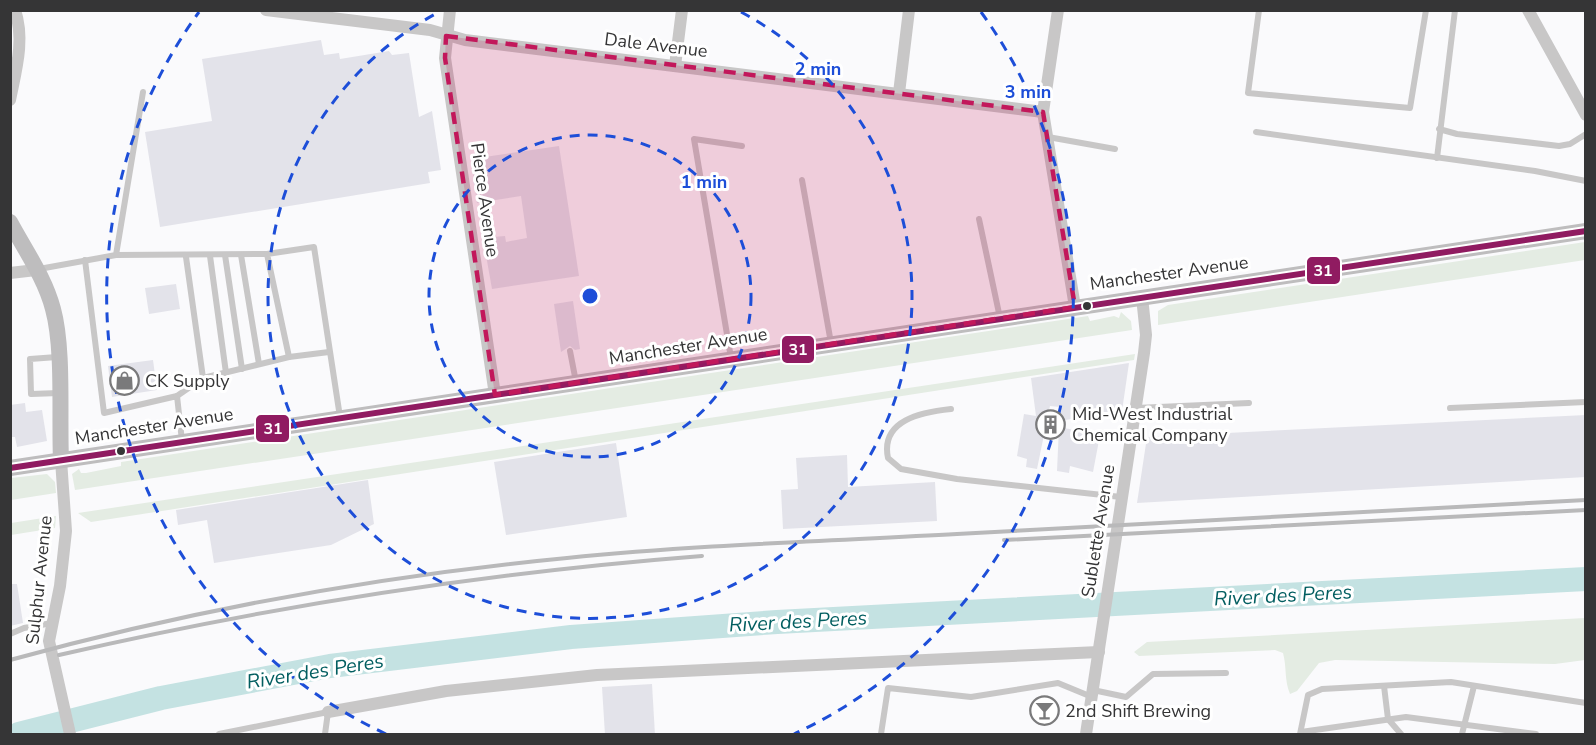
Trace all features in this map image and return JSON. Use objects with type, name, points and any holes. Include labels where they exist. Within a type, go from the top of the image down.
[{"type":"main road","name":"Sulphur Avenue","points":[[10,222],[54,310],[58,357],[61,460]]},
{"type":"main road","name":"Manchester Avenue","points":[[10,468],[1586,231]]},
{"type":"street","points":[[10,100],[20,49],[20,34],[15,10]]},
{"type":"street","name":"Dale Avenue","points":[[266,10],[430,30],[446,36],[1043,112]]},
{"type":"street","name":"Pierce Avenue","points":[[450,10],[446,36],[446,58],[495,394]]},
{"type":"street","points":[[675,66],[682,10]]},
{"type":"street","points":[[899,93],[909,10]]},
{"type":"street","points":[[1058,10],[1043,112],[1075,307]]},
{"type":"street","points":[[1528,10],[1586,115]]},
{"type":"street","points":[[10,273],[36,270]]},
{"type":"street","name":"Sublette Avenue","points":[[1086,735],[1146,344],[1142,297]]},
{"type":"street","name":"Sulphur Avenue","points":[[61,460],[66,531],[60,586],[49,641],[70,735]]},
{"type":"street","points":[[328,712],[446,691],[597,675],[1099,652]]},
{"type":"lane","points":[[1259,10],[1248,93],[1410,108],[1426,10]]},
{"type":"lane","points":[[1437,158],[1455,10]]},
{"type":"lane","points":[[116,255],[143,92]]},
{"type":"lane","points":[[1439,129],[1457,134],[1559,146],[1570,144],[1586,134]]},
{"type":"lane","points":[[1256,132],[1586,181]]},
{"type":"lane","points":[[1047,137],[1115,149]]},
{"type":"lane","points":[[731,359],[694,139],[742,146]]},
{"type":"lane","points":[[801,180],[831,344]]},
{"type":"lane","points":[[979,219],[1000,318]]},
{"type":"lane","points":[[36,270],[116,255],[267,254],[314,247],[340,418]]},
{"type":"lane","points":[[267,254],[288,357]]},
{"type":"lane","points":[[225,255],[242,369]]},
{"type":"lane","points":[[241,255],[259,364]]},
{"type":"lane","points":[[186,256],[203,378]]},
{"type":"lane","points":[[210,256],[226,373]]},
{"type":"lane","points":[[85,260],[104,413],[177,396],[203,378],[288,357],[330,352]]},
{"type":"lane","points":[[570,351],[576,382]]},
{"type":"lane","points":[[58,357],[30,359],[31,394],[59,393]]},
{"type":"lane","points":[[177,396],[182,442]]},
{"type":"lane","points":[[1450,408],[1586,402]]},
{"type":"lane","points":[[1136,408],[1248,403]]},
{"type":"lane","points":[[951,409],[925,411],[905,418],[892,432],[885,447],[888,458],[901,469],[957,479],[1121,497]]},
{"type":"lane","points":[[10,634],[24,628],[52,623]]},
{"type":"lane","points":[[881,735],[888,688],[971,697],[1058,683],[1093,694],[1126,697],[1153,674],[1226,673]]},
{"type":"lane","points":[[1536,735],[1406,717],[1300,733],[1308,695],[1322,689],[1451,682],[1586,703]]},
{"type":"lane","points":[[1384,686],[1388,719],[1401,735]]},
{"type":"lane","points":[[1462,735],[1474,686]]},
{"type":"lane","points":[[219,735],[328,712],[325,735]]},
{"type":"highlighted area","points":[[446,36],[1043,112],[1075,307],[495,395],[445,58]]},
{"type":"shaded area","points":[[1585,242],[1585,260],[1158,325],[1158,311],[1168,305]]},
{"type":"shaded area","points":[[1121,312],[1131,321],[1132,330],[75,490],[72,474],[79,469],[81,473],[86,473],[121,466],[121,462],[1088,316],[1090,321],[1114,316],[1119,318]]},
{"type":"shaded area","points":[[1135,354],[1134,360],[91,522],[78,513]]},
{"type":"shaded area","points":[[47,474],[55,482],[56,493],[11,500],[11,478]]},
{"type":"shaded area","points":[[56,516],[55,528],[11,535],[11,523]]},
{"type":"shaded area","points":[[1585,618],[1585,660],[1555,664],[1335,660],[1319,663],[1297,691],[1290,694],[1283,653],[1275,650],[1139,656],[1134,652],[1147,642]]},
{"type":"building","points":[[321,40],[324,55],[339,53],[340,59],[389,51],[392,55],[409,53],[419,117],[432,111],[441,170],[428,172],[430,183],[160,227],[145,132],[212,121],[202,59]]},
{"type":"building","points":[[559,146],[579,276],[492,289],[484,244],[494,242],[493,237],[505,236],[506,242],[527,238],[521,196],[477,203],[471,159]]},
{"type":"building","points":[[176,284],[180,309],[149,314],[145,288]]},
{"type":"building","points":[[573,301],[580,349],[575,350],[570,346],[561,352],[554,304]]},
{"type":"building","points":[[153,360],[157,390],[112,397],[108,366]]},
{"type":"building","name":"Mid-West Industrial Chemical Company","points":[[1129,363],[1122,411],[1059,421],[1060,407],[1050,406],[1047,418],[1055,422],[1040,424],[1046,425],[1037,469],[1026,467],[1027,459],[1017,456],[1024,414],[1036,416],[1031,378]]},
{"type":"building","points":[[25,403],[26,412],[42,410],[47,441],[17,447],[15,437],[10,437],[10,405]]},
{"type":"building","points":[[1586,415],[1586,477],[1137,503],[1147,437]]},
{"type":"building","points":[[1059,427],[1100,435],[1093,472],[1070,466],[1069,473],[1057,471]]},
{"type":"building","points":[[616,443],[627,517],[506,535],[494,462]]},
{"type":"building","points":[[847,455],[848,487],[935,482],[937,521],[783,529],[781,490],[798,489],[796,458]]},
{"type":"building","points":[[368,480],[374,524],[331,545],[214,563],[207,520],[178,525],[176,510]]},
{"type":"building","points":[[10,584],[17,584],[23,623],[10,626]]},
{"type":"building","points":[[652,684],[655,735],[605,735],[602,687]]},
{"type":"waterway","name":"River des Peres","points":[[19,734],[161,698],[330,666],[571,637],[777,622],[1586,579]]},
{"type":"railway","points":[[10,660],[217,610],[286,597],[426,574],[567,558],[762,544],[1586,500]]},
{"type":"railway","points":[[1004,540],[1586,510]]},
{"type":"railway","points":[[59,655],[218,621],[378,594],[539,572],[702,556]]},
{"type":"transit line","name":"31","points":[[10,468],[1586,231]]},
{"type":"place","name":"CK Supply","points":[[124,381]]},
{"type":"place","name":"Mid-West Industrial Chemical Company","points":[[1051,424]]},
{"type":"place","name":"2nd Shift Brewing","points":[[1044,711]]}]
